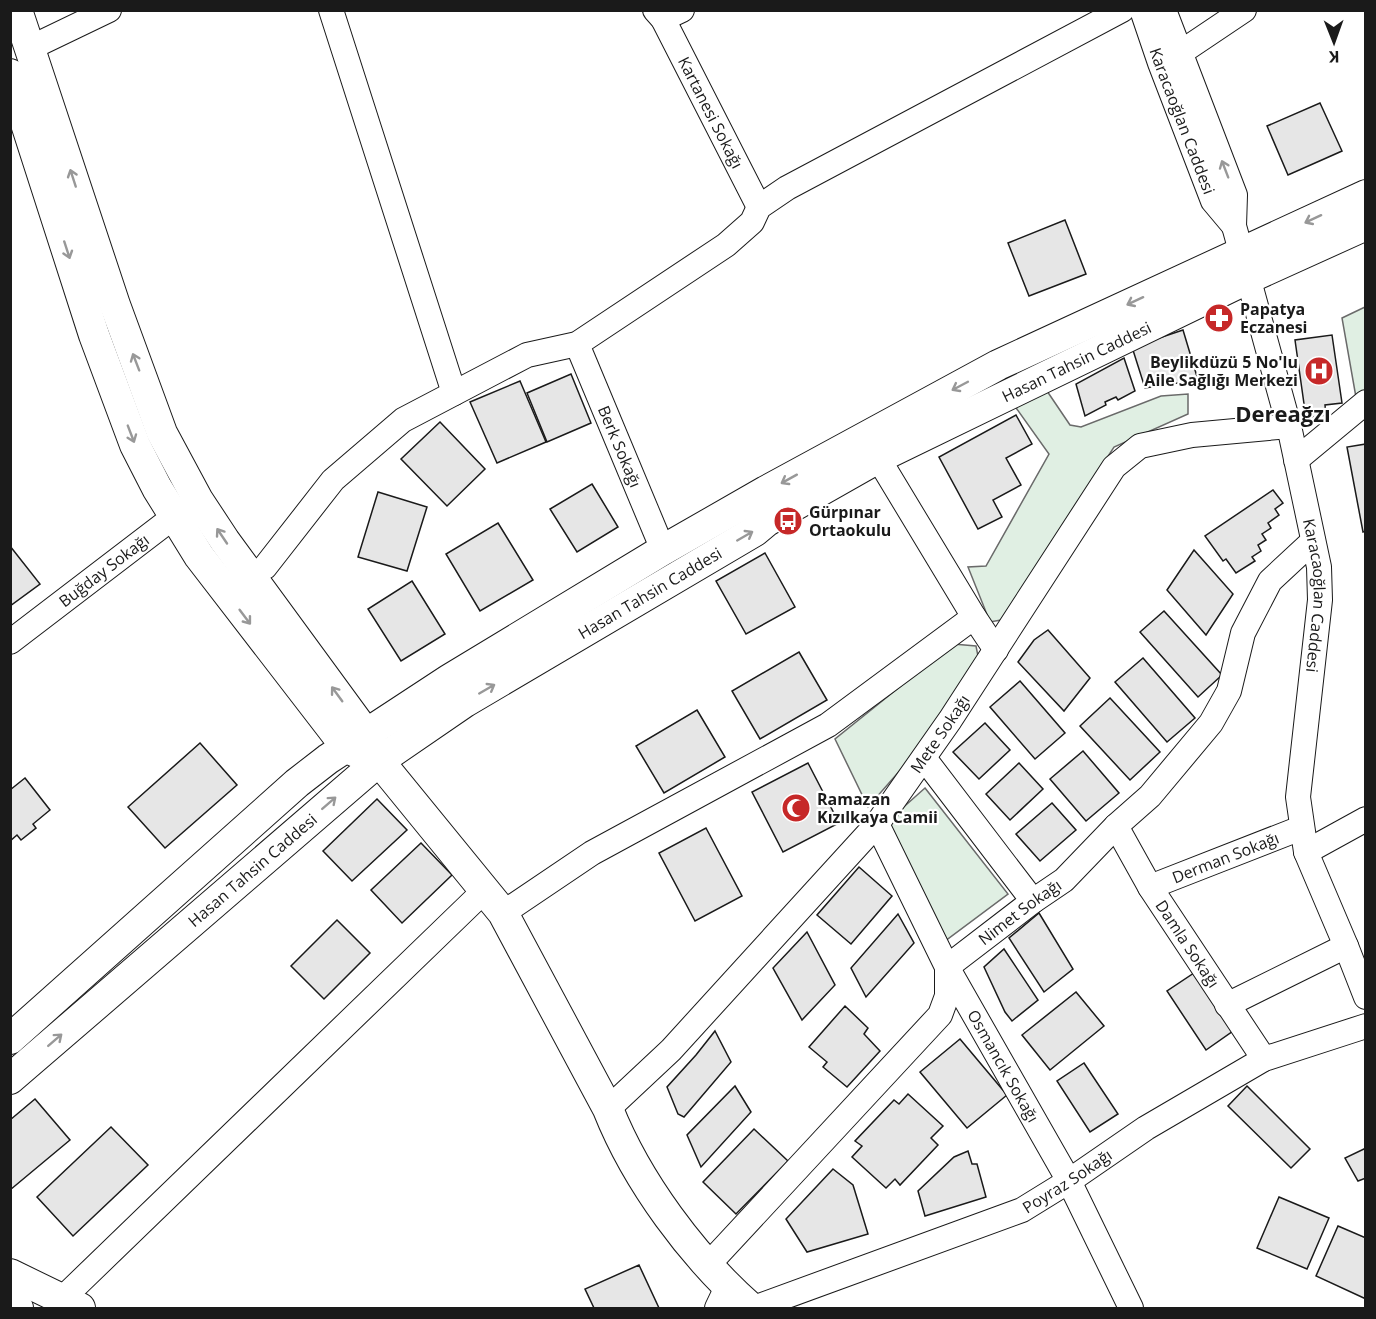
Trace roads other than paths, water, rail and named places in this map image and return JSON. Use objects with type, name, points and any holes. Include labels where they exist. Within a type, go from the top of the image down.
[{"type":"main road","points":[[17,10],[118,316],[162,433],[198,500],[364,748]]},
{"type":"main road","points":[[10,74],[94,335],[135,445],[173,517],[199,556],[494,901],[608,1109],[618,1135],[666,1214],[717,1287],[753,1308]]},
{"type":"main road","name":"Hasan Tahsin Caddesi","points":[[10,1079],[364,748],[450,679],[663,550],[998,366],[1365,195]]},
{"type":"main road","name":"Hasan Tahsin Caddesi","points":[[10,1039],[297,783],[364,748],[465,702],[767,522],[1242,251],[1365,225]]},
{"type":"main road","points":[[10,1274],[71,1304]]},
{"type":"main road","points":[[10,1305],[18,1308]]},
{"type":"street","points":[[30,48],[109,10]]},
{"type":"street","points":[[332,10],[454,393]]},
{"type":"street","points":[[265,567],[333,480],[403,420],[527,355],[577,344],[726,245],[752,222],[759,207],[787,188],[1122,10]]},
{"type":"street","name":"Karacaoğlan Caddesi","points":[[1142,10],[1213,201],[1242,251]]},
{"type":"street","name":"Karacaoğlan Caddesi","points":[[1164,10],[1235,195],[1242,251],[1289,426],[1319,567],[1320,600],[1298,797],[1301,828],[1306,852],[1365,997]]},
{"type":"street","points":[[1180,53],[1244,10]]},
{"type":"street","name":"Kartanesi Sokağı","points":[[667,13],[759,207]]},
{"type":"street","name":"Berk Sokağı","points":[[577,344],[663,550]]},
{"type":"street","points":[[1296,460],[1365,402]]},
{"type":"street","name":"Mete Sokağı","points":[[608,1109],[672,1050],[877,824],[996,650],[1114,467],[1140,446],[1192,435],[1289,426]]},
{"type":"street","points":[[878,458],[996,650]]},
{"type":"street","name":"Buğday Sokağı","points":[[10,642],[198,500]]},
{"type":"street","name":"Nimet Sokağı","points":[[947,967],[1064,880],[1116,826],[1150,796],[1210,723],[1229,691],[1243,633],[1270,580],[1313,541]]},
{"type":"street","points":[[71,1304],[494,901],[592,853],[828,725],[974,617]]},
{"type":"street","points":[[924,758],[1033,901]]},
{"type":"street","points":[[1306,852],[1365,819]]},
{"type":"street","name":"Osmancık Sokağı","points":[[877,824],[947,967],[1069,1181],[1131,1308]]},
{"type":"street","name":"Damla Sokağı","points":[[1116,826],[1150,887],[1264,1059]]},
{"type":"street","name":"Derman Sokağı","points":[[1150,887],[1301,828]]},
{"type":"street","points":[[1227,1005],[1346,946]]},
{"type":"street","points":[[717,1287],[940,1015],[947,996],[947,967]]},
{"type":"street","name":"Poyraz Sokağı","points":[[753,1308],[1022,1210],[1146,1128],[1264,1059],[1365,1026]]},
{"type":"place","name":"Papatya Eczanesi","points":[[1219,318]]},
{"type":"place","name":"Beylikdüzü 5 No'lu Aile Sağlığı Merkezi","points":[[1319,371]]},
{"type":"place","name":"Gürpınar Ortaokulu","points":[[788,521]]},
{"type":"place","name":"Ramazan Kızılkaya Camii","points":[[796,808]]},
{"type":"district","name":"Dereağzı","points":[[1283,414]]}]
